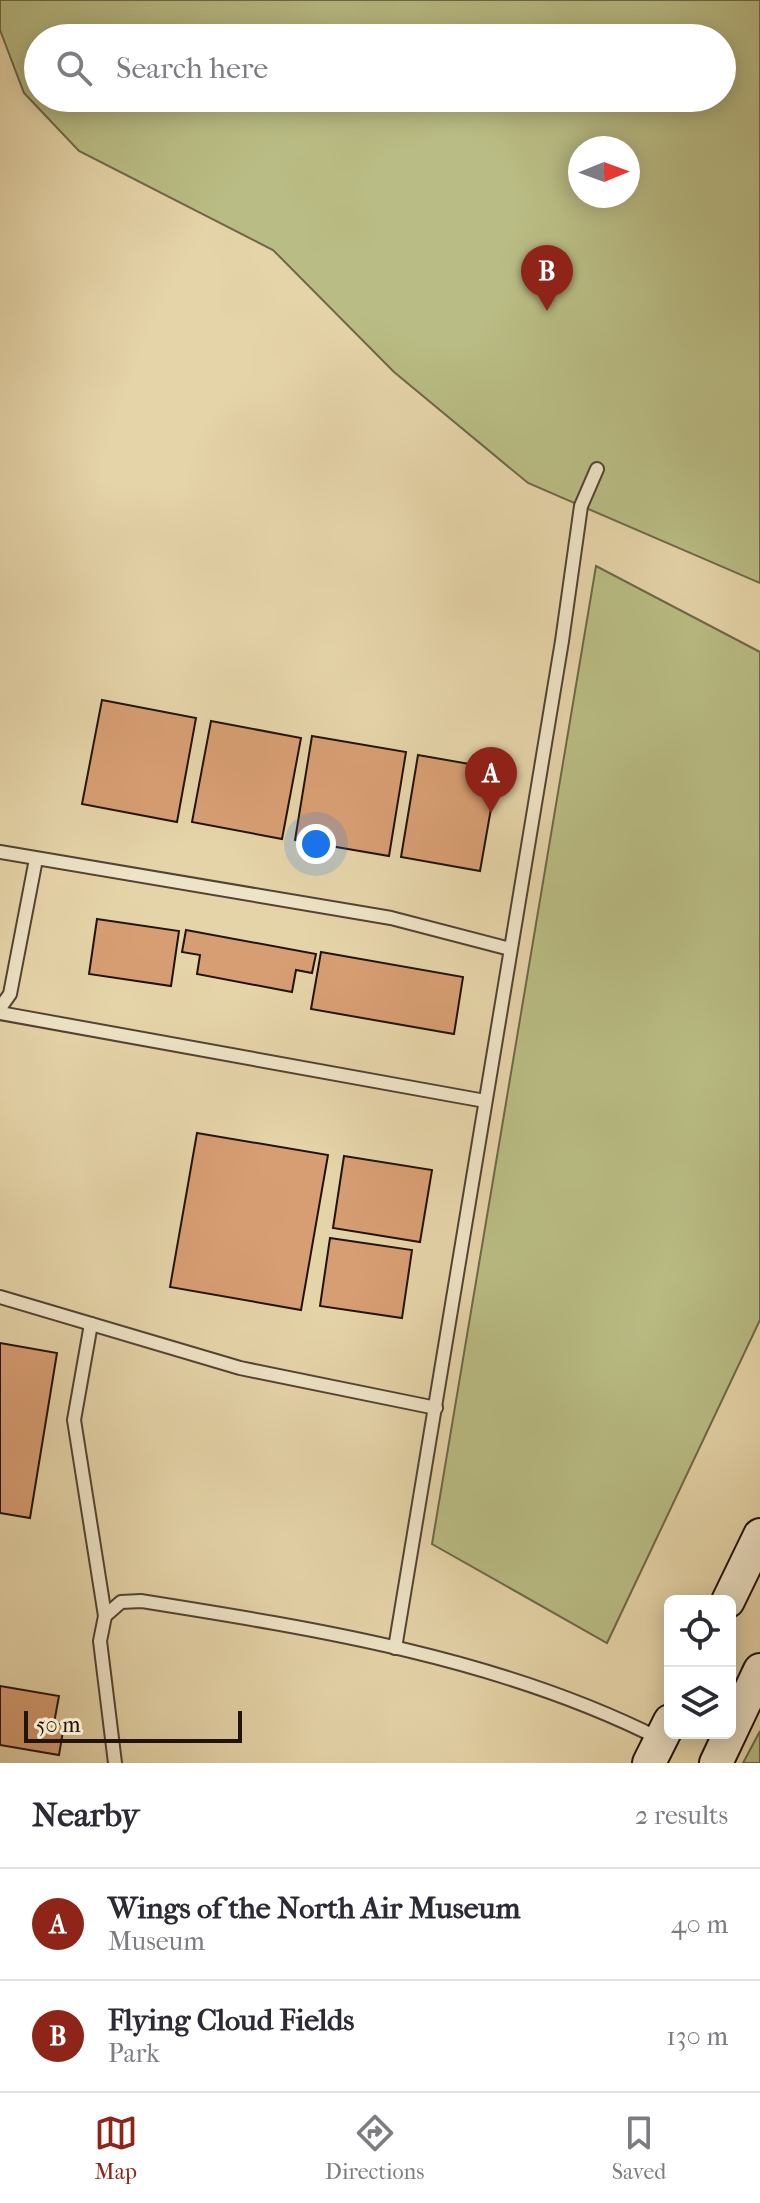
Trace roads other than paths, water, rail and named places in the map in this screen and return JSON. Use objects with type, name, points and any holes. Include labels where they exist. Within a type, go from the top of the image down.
[{"type":"main road","points":[[731,1595],[760,1535]]},
{"type":"main road","points":[[716,1763],[760,1670]]},
{"type":"lane","points":[[395,1648],[562,641],[581,506],[597,469]]},
{"type":"lane","points":[[0,852],[391,918],[510,949]]},
{"type":"lane","points":[[36,859],[10,994],[0,1011],[485,1101]]},
{"type":"lane","points":[[0,1297],[240,1368],[436,1408]]},
{"type":"lane","points":[[91,1324],[74,1420],[105,1616],[100,1641],[115,1763]]},
{"type":"lane","points":[[105,1616],[121,1602],[141,1601],[424,1653],[519,1680],[623,1721],[660,1741]]},
{"type":"place","name":"Flying Cloud Fields","points":[[547,311]]},
{"type":"place","name":"Wings of the North Air Museum","points":[[491,813]]}]
